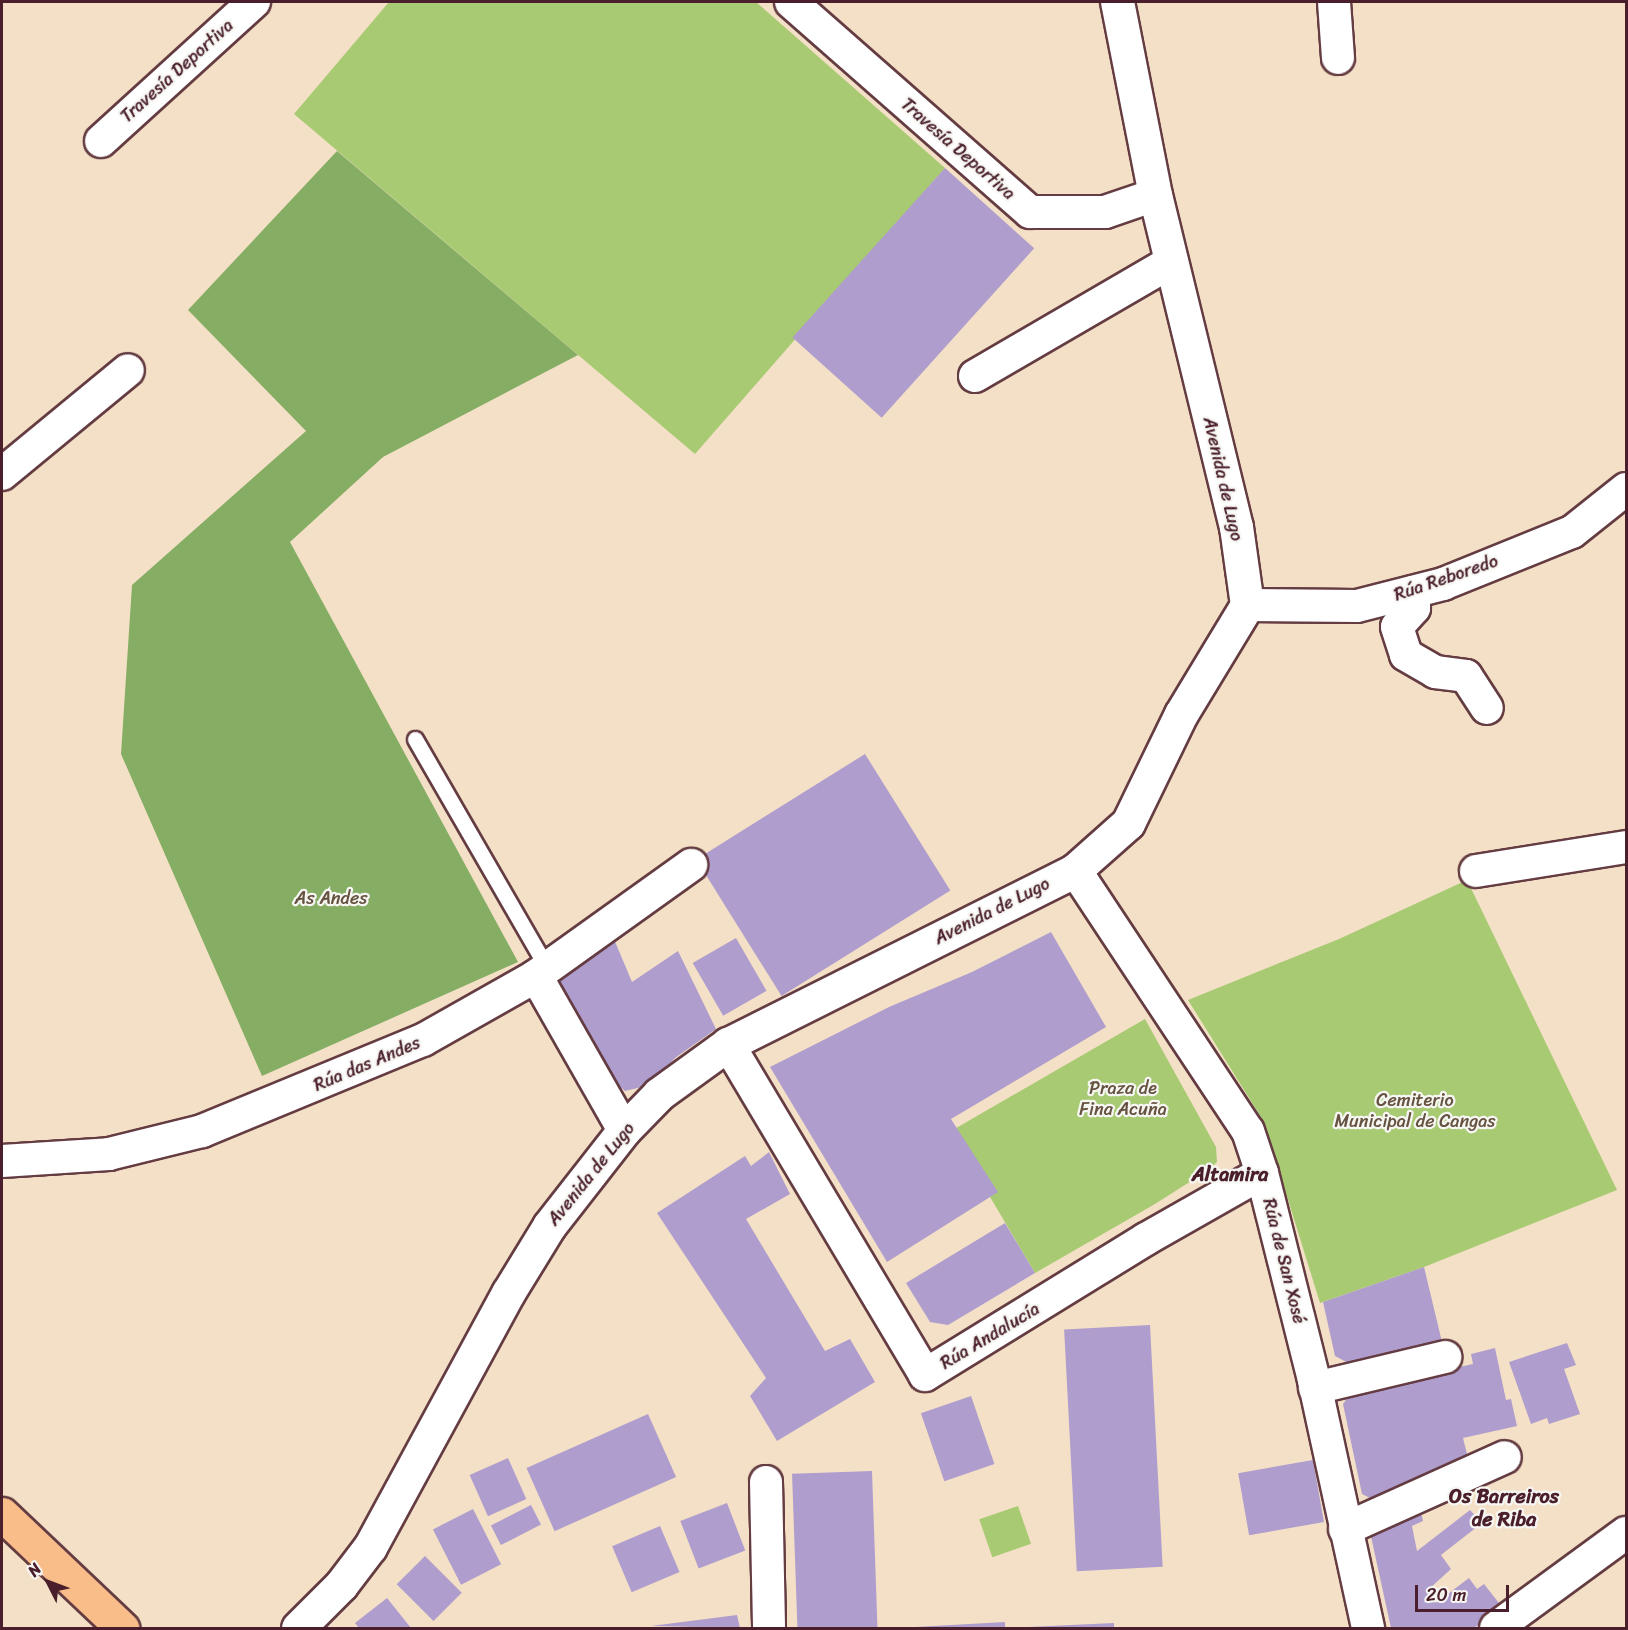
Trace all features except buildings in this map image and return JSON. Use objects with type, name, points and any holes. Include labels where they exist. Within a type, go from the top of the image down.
[{"type":"main road","points":[[2,1514],[122,1629]]},
{"type":"street","name":"Travesía Deportiva","points":[[101,141],[254,2]]},
{"type":"street","name":"Travesía Deportiva","points":[[791,2],[1030,212],[1106,212],[1155,195]]},
{"type":"street","name":"Avenida de Lugo","points":[[298,1629],[341,1585],[370,1547],[531,1255],[556,1217],[624,1130],[659,1094],[728,1044],[1075,870],[1128,823],[1181,714],[1247,605],[1236,527],[1155,195],[1117,2]]},
{"type":"street","points":[[1334,2],[1338,58]]},
{"type":"street","points":[[975,376],[1171,262]]},
{"type":"street","points":[[2,474],[128,370]]},
{"type":"street","name":"Rúa Reboredo","points":[[1247,605],[1357,606],[1443,584],[1572,532],[1626,489]]},
{"type":"street","points":[[1413,592],[1414,608],[1397,627],[1406,655],[1435,672],[1466,676],[1487,708]]},
{"type":"street","points":[[1476,871],[1626,847]]},
{"type":"street","name":"Rúa das Andes","points":[[2,1161],[109,1154],[202,1131],[423,1040],[542,972],[691,865]]},
{"type":"street","name":"Rúa de San Xosé","points":[[1075,870],[1248,1131],[1262,1173],[1315,1388],[1368,1629]]},
{"type":"street","points":[[542,972],[624,1130]]},
{"type":"street","name":"Rúa Andalucía","points":[[728,1044],[925,1374],[1146,1239],[1262,1173]]},
{"type":"street","points":[[1315,1388],[1445,1357]]},
{"type":"street","points":[[1345,1529],[1506,1457]]},
{"type":"street","points":[[766,1482],[769,1629]]},
{"type":"street","points":[[1496,1629],[1626,1533]]},
{"type":"lane","points":[[415,739],[542,972]]},
{"type":"green space","points":[[389,2],[756,2],[945,168],[695,454],[294,114]]},
{"type":"green space","name":"As Andes","points":[[337,151],[578,355],[383,457],[290,542],[518,962],[262,1076],[121,754],[132,585],[306,431],[188,310]]},
{"type":"green space","name":"Cemiterio Municipal de Cangas","points":[[1467,880],[1617,1190],[1424,1267],[1320,1303],[1264,1122],[1188,1000],[1339,939]]},
{"type":"green space","name":"Praza de Fina Acuña","points":[[1145,1019],[1216,1147],[1217,1162],[1210,1169],[1155,1204],[1035,1273],[951,1131]]},
{"type":"green space","points":[[1018,1506],[1031,1544],[992,1557],[979,1519]]},
{"type":"district","name":"Altamira","points":[[1230,1174]]},
{"type":"district","name":"Os Barreiros de Riba","points":[[1504,1508]]}]
